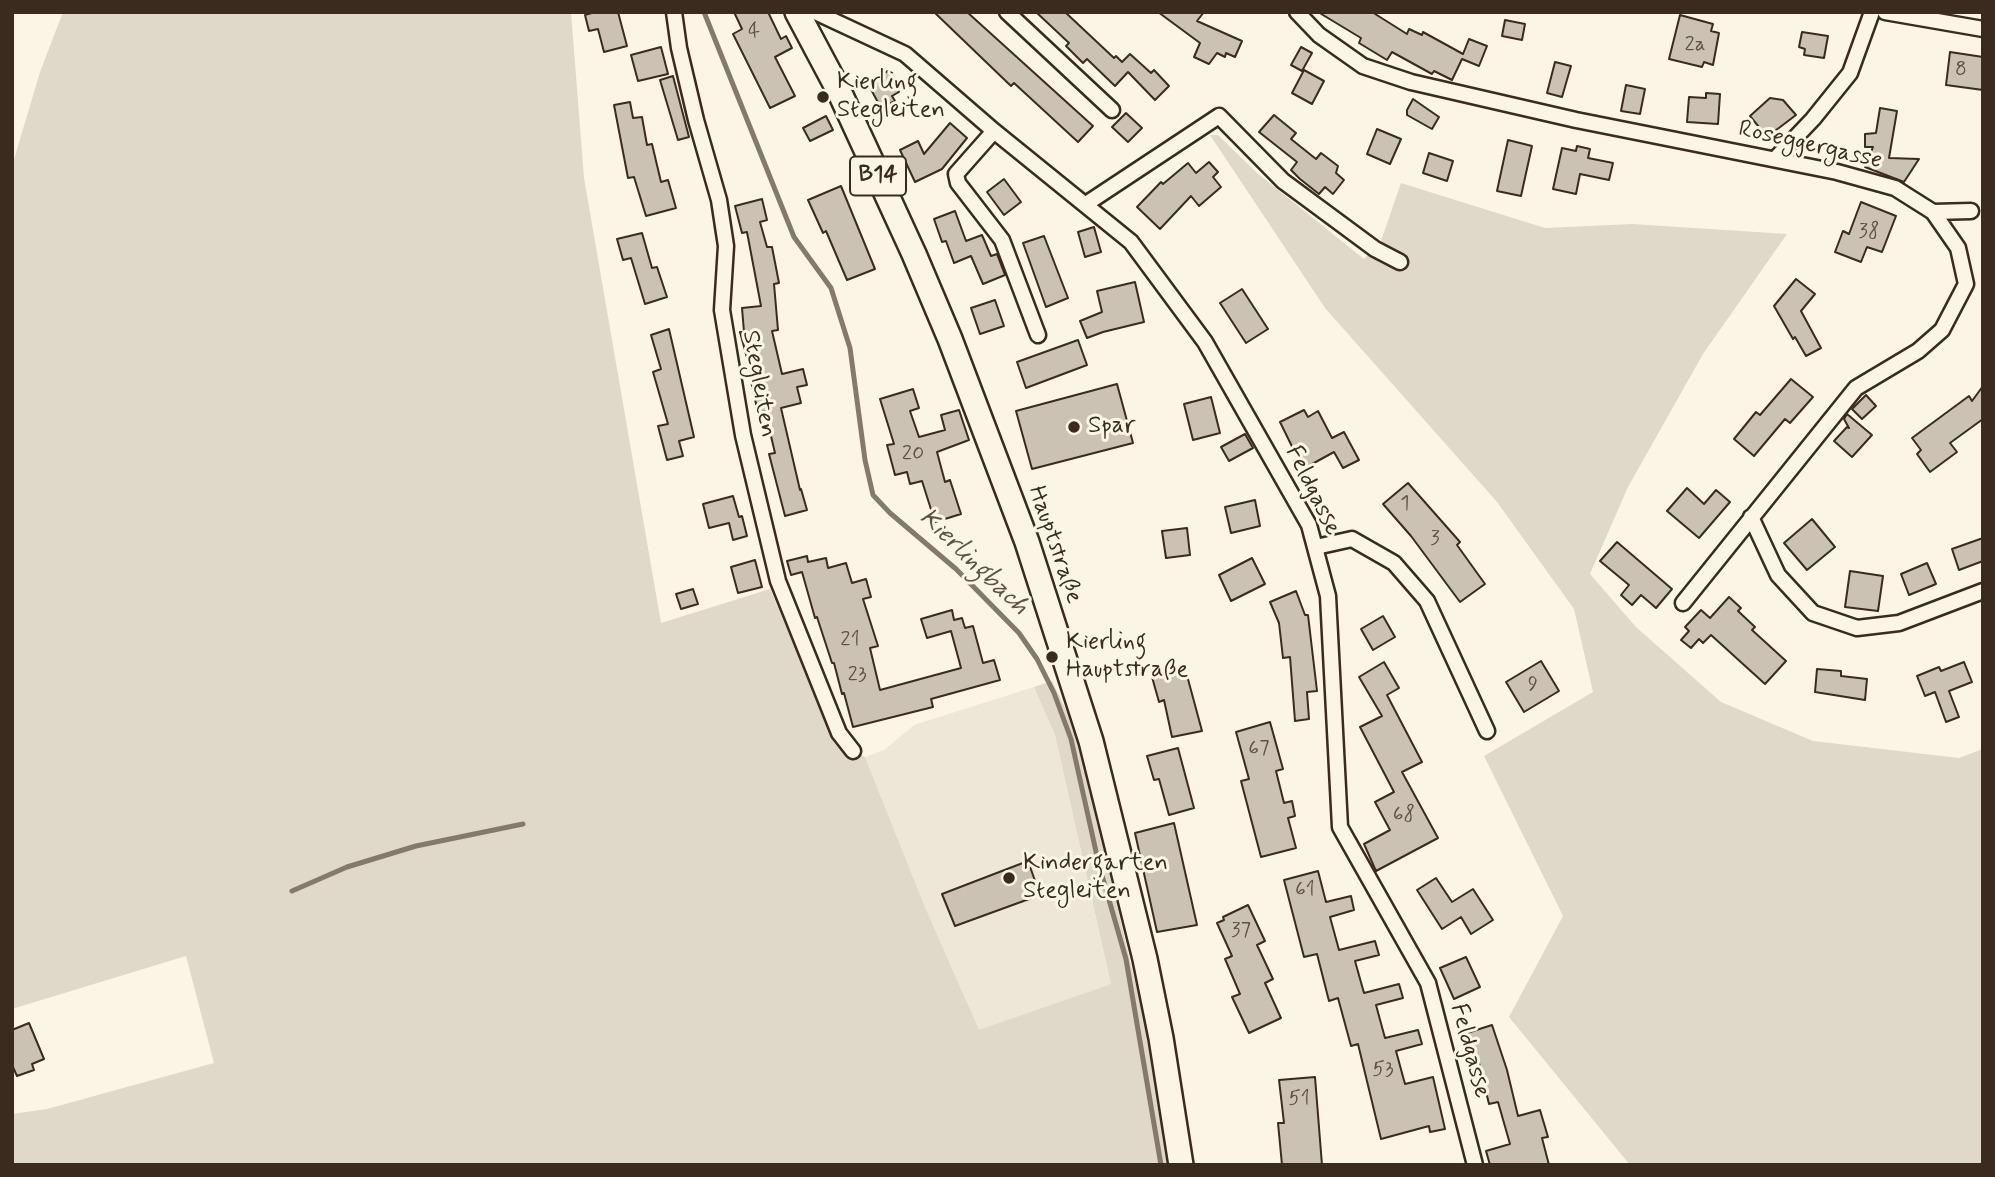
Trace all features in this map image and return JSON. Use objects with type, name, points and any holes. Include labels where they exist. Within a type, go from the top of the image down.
[{"type":"main road","name":"Hauptstraße","points":[[805,13],[950,339],[1027,542],[1091,741],[1146,960],[1181,1165]]},
{"type":"street","name":"Stegleiten","points":[[674,12],[679,48],[696,121],[719,200],[726,246],[722,310],[743,435],[778,581],[839,733],[853,751]]},
{"type":"street","points":[[1007,12],[1112,110]]},
{"type":"street","name":"Roseggergasse","points":[[1297,12],[1319,35],[1363,66],[1411,82],[1576,120],[1837,172],[1895,188],[1933,212],[1958,248],[1966,284],[1942,330],[1918,351],[1856,388],[1683,603]]},
{"type":"street","points":[[1775,159],[1813,119],[1850,73],[1872,12]]},
{"type":"street","points":[[1885,12],[1983,29]]},
{"type":"street","name":"Feldgasse","points":[[805,13],[905,54],[1130,242],[1205,342],[1309,525],[1328,596],[1340,827],[1428,983],[1475,1165]]},
{"type":"street","points":[[1086,204],[1219,116],[1283,181],[1376,249],[1400,262]]},
{"type":"street","points":[[994,131],[956,174],[958,183],[1002,240],[1038,334]]},
{"type":"street","points":[[1933,212],[1971,211]]},
{"type":"street","points":[[1751,517],[1778,575],[1813,613],[1857,628],[1899,622],[1983,591]]},
{"type":"street","points":[[1316,547],[1352,539],[1394,563],[1427,601],[1487,731]]},
{"type":"shaded area","points":[[63,12],[571,12],[584,178],[661,623],[770,589],[835,741],[865,757],[925,907],[979,1030],[1111,984],[1055,735],[1034,687],[1052,681],[1074,726],[1144,1019],[1167,1165],[12,1165],[12,1114],[47,1109],[214,1063],[186,956],[12,1009],[12,166],[40,72]]},
{"type":"shaded area","points":[[1210,135],[1218,135],[1257,173],[1364,259],[1381,241],[1401,183],[1545,228],[1632,224],[1787,234],[1703,354],[1628,487],[1590,574],[1636,627],[1721,702],[1813,741],[1959,758],[1983,749],[1983,1165],[1630,1165],[1509,1017],[1563,916],[1484,756],[1593,692],[1574,609],[1497,502],[1325,308]]},
{"type":"shaded area","points":[[1034,687],[1055,735],[1111,984],[979,1031],[925,907],[865,757],[884,750],[914,725]]},
{"type":"building","points":[[618,12],[627,46],[604,52],[598,29],[589,31],[585,15]]},
{"type":"building","points":[[734,12],[768,12],[781,39],[786,36],[792,48],[775,57],[795,96],[770,108],[733,34],[742,29]]},
{"type":"building","points":[[934,12],[967,12],[1093,126],[1078,142],[1014,83],[1011,86]]},
{"type":"building","points":[[1036,12],[1065,12],[1114,58],[1116,56],[1122,62],[1130,54],[1151,73],[1154,70],[1169,86],[1155,100],[1128,72],[1115,86],[1087,59],[1083,63],[1066,46],[1069,43]]},
{"type":"building","points":[[1158,12],[1204,12],[1197,21],[1242,41],[1235,57],[1226,53],[1225,57],[1217,53],[1209,64],[1194,57],[1200,43]]},
{"type":"building","points":[[1318,12],[1372,12],[1407,34],[1409,29],[1422,35],[1423,32],[1463,54],[1469,39],[1487,46],[1479,66],[1462,59],[1452,80],[1434,71],[1432,74],[1392,52],[1387,60],[1359,43],[1361,38]]},
{"type":"building","points":[[1680,15],[1713,24],[1711,31],[1719,33],[1713,65],[1704,62],[1702,67],[1669,59]]},
{"type":"building","points":[[1505,20],[1525,24],[1522,40],[1502,36]]},
{"type":"building","points":[[1802,32],[1828,36],[1824,58],[1804,55],[1805,49],[1799,47]]},
{"type":"building","points":[[661,47],[668,74],[638,81],[631,55]]},
{"type":"building","points":[[1301,47],[1312,53],[1302,71],[1291,65]]},
{"type":"building","points":[[1950,52],[1983,57],[1983,90],[1946,85]]},
{"type":"building","points":[[1555,62],[1571,66],[1562,97],[1547,93]]},
{"type":"building","points":[[1304,70],[1324,81],[1312,104],[1292,93]]},
{"type":"building","points":[[888,71],[899,92],[892,96],[895,101],[881,108],[867,82]]},
{"type":"building","points":[[673,76],[689,137],[678,140],[660,80]]},
{"type":"building","points":[[1626,85],[1645,89],[1640,114],[1621,111]]},
{"type":"building","points":[[1706,93],[1720,94],[1718,124],[1687,122],[1689,97],[1706,98]]},
{"type":"building","points":[[1770,98],[1783,100],[1796,115],[1767,137],[1750,116]]},
{"type":"building","points":[[1413,99],[1439,117],[1432,129],[1407,115]]},
{"type":"building","points":[[630,102],[633,118],[642,117],[647,145],[652,144],[661,182],[668,180],[676,208],[646,216],[634,177],[628,178],[614,105]]},
{"type":"building","points":[[1880,108],[1897,111],[1889,158],[1919,159],[1904,182],[1865,167],[1873,147],[1865,147],[1865,134],[1876,133]]},
{"type":"building","points":[[1126,113],[1142,128],[1128,142],[1112,127]]},
{"type":"building","points":[[1274,115],[1296,133],[1291,139],[1316,159],[1321,153],[1338,166],[1336,173],[1344,180],[1333,194],[1325,187],[1319,194],[1300,179],[1291,170],[1297,162],[1259,132]]},
{"type":"building","points":[[826,116],[833,130],[810,141],[803,128]]},
{"type":"building","points":[[950,123],[967,138],[942,169],[915,182],[900,150],[918,141],[924,154]]},
{"type":"building","points":[[1377,129],[1401,139],[1390,164],[1367,154]]},
{"type":"building","points":[[1508,140],[1532,146],[1521,196],[1497,191]]},
{"type":"building","points":[[1577,146],[1590,149],[1588,158],[1613,163],[1609,180],[1580,174],[1576,194],[1553,189],[1562,148],[1576,151]]},
{"type":"building","points":[[1429,153],[1453,161],[1447,181],[1423,173]]},
{"type":"building","points":[[1209,162],[1218,172],[1213,177],[1221,187],[1199,206],[1191,196],[1160,229],[1137,207],[1161,182],[1163,184],[1188,163],[1196,173]]},
{"type":"building","points":[[1004,179],[1021,202],[1004,215],[987,192]]},
{"type":"building","points":[[841,186],[875,269],[847,280],[826,231],[823,233],[808,200]]},
{"type":"building","points":[[762,199],[767,220],[760,222],[767,247],[772,247],[779,283],[774,284],[778,330],[772,331],[782,374],[803,369],[807,385],[797,387],[801,403],[781,408],[807,510],[785,516],[769,454],[775,453],[765,411],[758,413],[751,381],[753,380],[740,332],[744,332],[742,308],[761,306],[747,232],[742,233],[735,206]]},
{"type":"building","points":[[1861,202],[1896,216],[1882,252],[1867,247],[1861,262],[1835,252],[1843,231],[1849,234]]},
{"type":"building","points":[[955,211],[966,241],[982,235],[991,256],[997,254],[1005,275],[983,284],[971,256],[954,263],[946,241],[942,242],[934,219]]},
{"type":"building","points":[[1094,227],[1101,252],[1085,257],[1078,232]]},
{"type":"building","points":[[642,233],[652,268],[657,267],[667,297],[645,304],[631,258],[623,260],[617,239]]},
{"type":"building","points":[[1044,236],[1068,298],[1046,307],[1023,243]]},
{"type":"building","points":[[1796,279],[1815,294],[1801,311],[1821,348],[1806,356],[1774,306]]},
{"type":"building","points":[[1135,282],[1144,322],[1087,338],[1080,321],[1102,312],[1097,291]]},
{"type":"building","points":[[1242,289],[1268,329],[1246,343],[1220,303]]},
{"type":"building","points":[[995,300],[1004,326],[980,334],[971,308]]},
{"type":"building","points":[[669,329],[694,437],[679,441],[683,456],[667,460],[658,426],[668,424],[653,372],[661,369],[651,335]]},
{"type":"building","points":[[1078,340],[1087,365],[1026,388],[1017,362]]},
{"type":"building","points":[[1791,379],[1813,397],[1790,423],[1785,419],[1754,456],[1734,439],[1756,412],[1760,415]]},
{"type":"building","name":"Spar","points":[[1117,384],[1133,443],[1032,469],[1016,411]]},
{"type":"building","points":[[1983,386],[1983,419],[1950,443],[1957,452],[1930,472],[1917,454],[1921,450],[1912,438],[1969,396],[1972,401]]},
{"type":"building","points":[[913,389],[919,408],[910,411],[919,437],[945,430],[941,415],[959,410],[969,440],[937,452],[945,482],[950,480],[961,514],[935,522],[922,481],[910,484],[907,472],[895,475],[887,445],[894,444],[880,399]]},
{"type":"building","points":[[1866,395],[1876,406],[1862,419],[1852,409]]},
{"type":"building","points":[[1211,397],[1220,433],[1193,440],[1184,404]]},
{"type":"building","points":[[1304,410],[1308,417],[1318,411],[1332,438],[1344,432],[1359,460],[1343,468],[1334,452],[1303,469],[1280,422]]},
{"type":"building","points":[[1847,414],[1872,435],[1852,457],[1834,441],[1849,428],[1844,419]]},
{"type":"building","points":[[1245,434],[1253,448],[1229,461],[1221,447]]},
{"type":"building","points":[[1408,483],[1460,542],[1457,545],[1485,584],[1460,602],[1411,536],[1383,504]]},
{"type":"building","points":[[1687,488],[1704,504],[1716,490],[1730,502],[1699,538],[1667,511]]},
{"type":"building","points":[[733,496],[747,536],[733,540],[729,523],[709,528],[703,504]]},
{"type":"building","points":[[1255,500],[1260,526],[1231,533],[1225,507]]},
{"type":"building","points":[[1812,519],[1835,547],[1807,570],[1784,543]]},
{"type":"building","points":[[1187,528],[1190,555],[1166,558],[1162,531]]},
{"type":"building","points":[[1983,538],[1983,561],[1959,570],[1952,549]]},
{"type":"building","points":[[1617,542],[1672,589],[1656,608],[1641,595],[1632,605],[1621,595],[1629,585],[1600,561]]},
{"type":"building","points":[[807,556],[808,562],[826,558],[828,568],[846,563],[852,583],[866,579],[871,597],[863,599],[878,646],[870,648],[880,690],[961,668],[951,631],[927,638],[921,619],[952,610],[954,620],[962,618],[965,628],[973,626],[983,663],[994,660],[1000,680],[931,699],[933,707],[853,727],[802,572],[791,575],[787,561]]},
{"type":"building","points":[[1252,558],[1265,584],[1231,601],[1219,575]]},
{"type":"building","points":[[755,560],[762,587],[738,593],[731,567]]},
{"type":"building","points":[[1927,563],[1936,584],[1909,595],[1901,574]]},
{"type":"building","points":[[1850,571],[1883,576],[1878,611],[1845,607]]},
{"type":"building","points":[[693,589],[698,604],[681,609],[676,594]]},
{"type":"building","points":[[1296,591],[1305,615],[1308,615],[1317,691],[1307,692],[1309,719],[1295,721],[1290,657],[1283,658],[1279,623],[1270,602]]},
{"type":"building","points":[[1729,597],[1741,608],[1738,611],[1755,627],[1752,630],[1786,661],[1765,684],[1711,635],[1703,643],[1699,639],[1691,648],[1681,640],[1689,631],[1685,627],[1701,610],[1710,618]]},
{"type":"building","points":[[1383,616],[1395,637],[1373,650],[1361,629]]},
{"type":"building","points":[[1541,661],[1559,691],[1524,712],[1506,682]]},
{"type":"building","points":[[1384,662],[1399,688],[1387,695],[1422,762],[1402,772],[1438,838],[1376,871],[1364,844],[1390,830],[1375,802],[1394,792],[1360,727],[1382,716],[1359,677]]},
{"type":"building","points":[[1964,662],[1972,682],[1949,691],[1959,717],[1946,722],[1935,692],[1925,696],[1917,676],[1939,667],[1941,671]]},
{"type":"building","points":[[1185,668],[1202,731],[1172,737],[1164,700],[1159,702],[1152,677]]},
{"type":"building","points":[[1817,669],[1841,671],[1841,676],[1867,679],[1865,700],[1815,692]]},
{"type":"building","points":[[1270,722],[1283,769],[1276,771],[1284,803],[1292,801],[1295,816],[1288,818],[1296,848],[1261,857],[1241,781],[1249,779],[1236,732]]},
{"type":"building","points":[[1178,748],[1194,808],[1169,815],[1159,779],[1154,780],[1147,756]]},
{"type":"building","points":[[1174,823],[1197,925],[1157,932],[1135,833]]},
{"type":"building","name":"Kindergarten Stegleiten","points":[[1028,861],[1040,895],[955,926],[942,894]]},
{"type":"building","points":[[1318,871],[1326,902],[1351,896],[1354,910],[1330,917],[1339,950],[1375,941],[1379,955],[1355,961],[1364,993],[1399,984],[1403,998],[1376,1005],[1385,1038],[1418,1030],[1422,1044],[1396,1051],[1405,1084],[1433,1077],[1445,1129],[1430,1132],[1429,1126],[1381,1139],[1358,1044],[1351,1046],[1338,998],[1329,1001],[1317,954],[1304,957],[1284,880]]},
{"type":"building","points":[[1436,878],[1452,902],[1473,889],[1493,920],[1471,934],[1461,917],[1442,929],[1417,890]]},
{"type":"building","points":[[1248,905],[1265,941],[1257,945],[1273,979],[1265,983],[1281,1018],[1249,1033],[1232,997],[1240,994],[1225,959],[1232,956],[1217,923],[1224,920],[1223,917]]},
{"type":"building","points":[[1466,957],[1480,987],[1454,999],[1440,968]]},
{"type":"building","points":[[29,1023],[44,1059],[32,1064],[34,1070],[17,1076],[12,1065],[12,1030]]},
{"type":"building","points":[[1492,1025],[1518,1116],[1540,1110],[1548,1137],[1542,1138],[1549,1165],[1490,1165],[1486,1151],[1510,1144],[1498,1102],[1489,1104],[1479,1063],[1477,1064],[1467,1033]]},
{"type":"building","points":[[1315,1077],[1322,1165],[1282,1165],[1278,1123],[1284,1123],[1279,1080]]},
{"type":"waterway","name":"Kierlingbach","points":[[704,12],[794,237],[831,288],[850,348],[865,460],[873,495],[890,513],[956,569],[1019,633],[1037,659],[1054,693],[1071,739],[1099,865],[1126,959],[1161,1165]]},
{"type":"waterway","points":[[292,891],[347,867],[416,846],[523,824]]},
{"type":"place","name":"Kierling Stegleiten","points":[[823,97]]},
{"type":"place","name":"Spar","points":[[1074,427]]},
{"type":"place","name":"Kierling Hauptstraße","points":[[1052,657]]},
{"type":"place","name":"Kindergarten Stegleiten","points":[[1009,878]]}]
